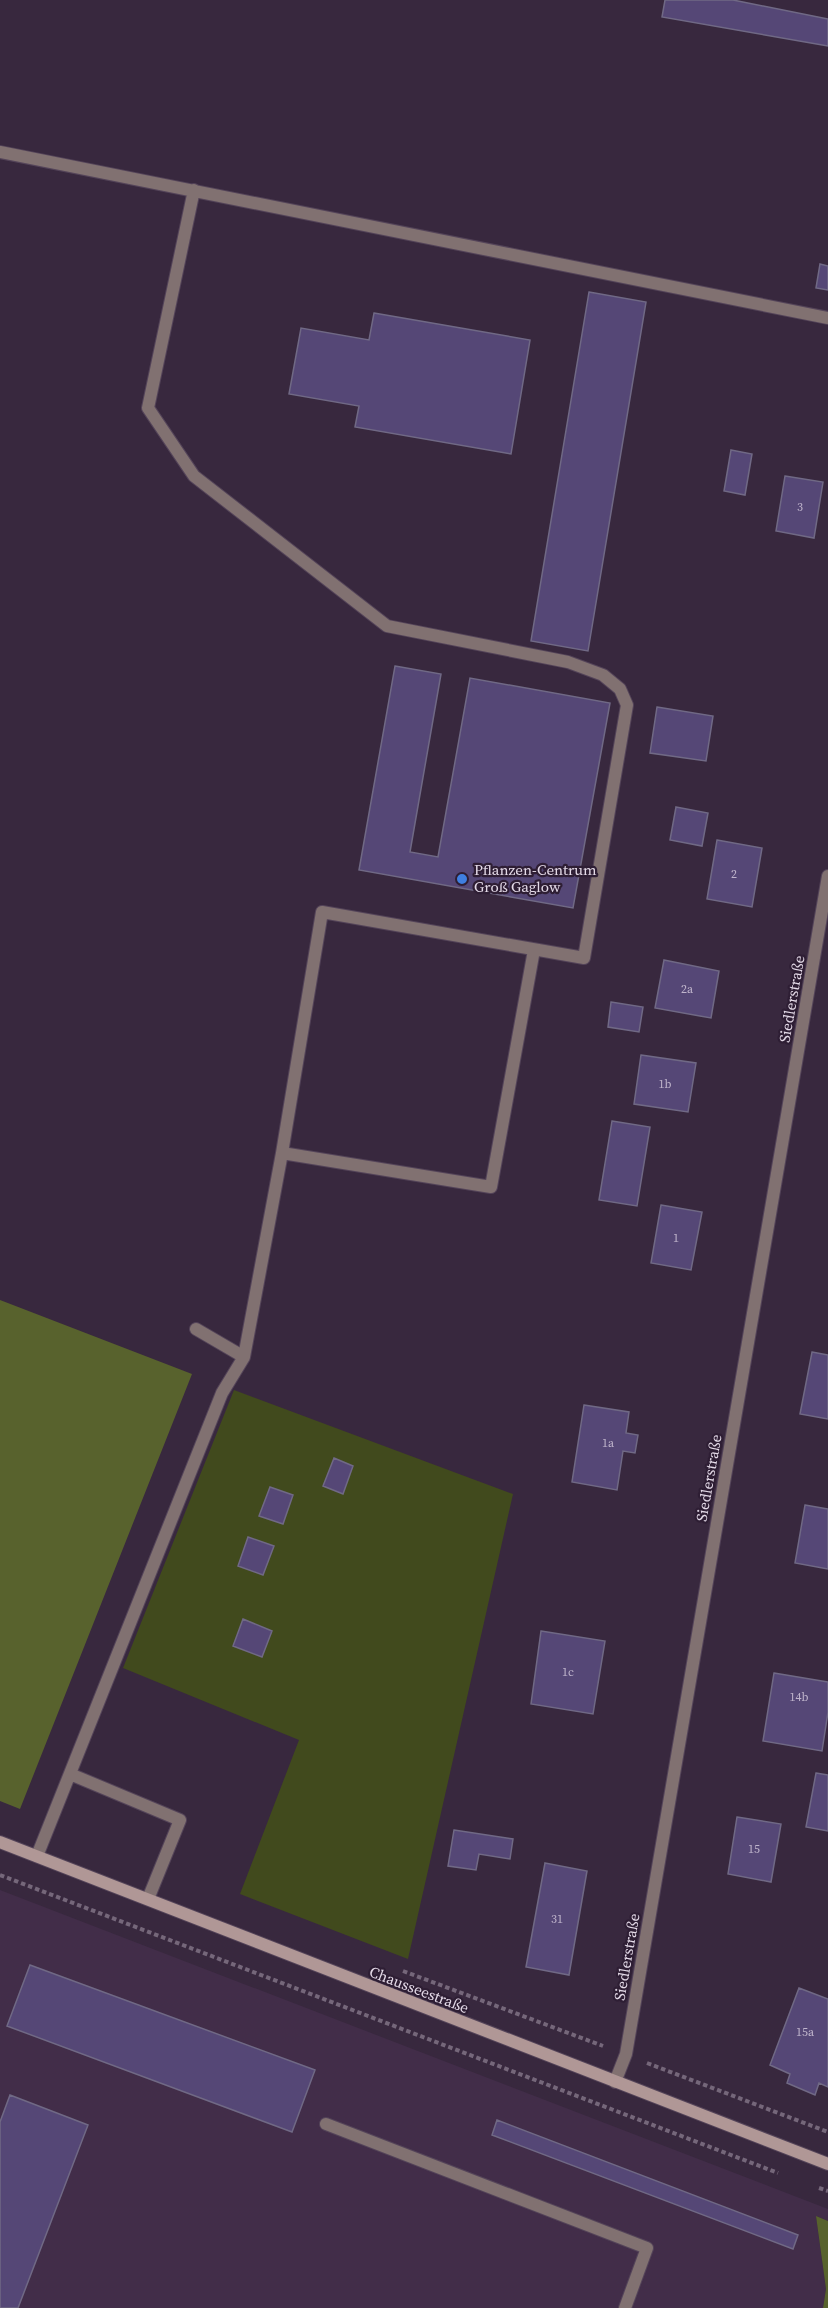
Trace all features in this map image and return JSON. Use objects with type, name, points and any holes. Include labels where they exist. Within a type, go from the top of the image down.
[{"type":"main road","name":"Chausseestraße","points":[[0,1842],[828,2164]]},
{"type":"street","points":[[0,152],[828,318]]},
{"type":"street","points":[[38,1856],[222,1393],[244,1357],[282,1153],[322,912],[584,958],[627,705],[620,689],[603,675],[568,662],[387,626],[194,476],[148,408],[194,190]]},
{"type":"street","name":"Siedlerstraße","points":[[615,2082],[628,2041],[828,876]]},
{"type":"street","points":[[282,1153],[491,1186],[534,950]]},
{"type":"street","points":[[196,1329],[244,1357]]},
{"type":"street","points":[[70,1774],[180,1820],[147,1899]]},
{"type":"street","points":[[326,2124],[646,2248],[625,2308]]},
{"type":"path","points":[[0,1875],[783,2175]]},
{"type":"path","points":[[817,2187],[828,2192]]},
{"type":"shaded area","points":[[0,1890],[828,2209],[828,2221],[816,2216],[826,2289],[823,2308],[0,2308]]},
{"type":"green space","points":[[0,1300],[192,1374],[20,1809],[0,1801]]},
{"type":"green space","points":[[234,1390],[513,1494],[408,1959],[240,1894],[299,1740],[123,1668]]},
{"type":"green space","points":[[816,2216],[828,2221],[828,2308],[823,2308],[826,2289]]},
{"type":"building","points":[[665,0],[733,0],[828,19],[828,46],[662,17]]},
{"type":"building","points":[[820,264],[828,266],[828,290],[816,288]]},
{"type":"building","points":[[589,292],[646,302],[588,651],[531,641]]},
{"type":"building","points":[[374,313],[530,340],[511,454],[355,427],[359,406],[289,394],[301,328],[369,340]]},
{"type":"building","points":[[731,450],[752,454],[745,495],[724,491]]},
{"type":"building","points":[[785,476],[823,482],[814,538],[776,531]]},
{"type":"building","points":[[395,666],[441,674],[410,852],[438,857],[470,678],[610,703],[573,908],[359,870]]},
{"type":"building","points":[[657,707],[713,716],[706,761],[650,753]]},
{"type":"building","points":[[676,807],[708,813],[702,846],[670,840]]},
{"type":"building","points":[[717,840],[762,848],[752,907],[707,899]]},
{"type":"building","points":[[664,960],[719,971],[711,1018],[655,1008]]},
{"type":"building","points":[[611,1002],[643,1007],[639,1032],[608,1027]]},
{"type":"building","points":[[641,1055],[696,1063],[688,1112],[634,1104]]},
{"type":"building","points":[[612,1121],[650,1127],[637,1206],[599,1200]]},
{"type":"building","points":[[661,1205],[702,1212],[691,1270],[651,1263]]},
{"type":"building","points":[[812,1352],[828,1355],[828,1419],[800,1414]]},
{"type":"building","points":[[584,1405],[629,1412],[626,1433],[638,1435],[635,1453],[623,1451],[617,1490],[572,1482]]},
{"type":"building","points":[[334,1458],[353,1466],[343,1494],[323,1486]]},
{"type":"building","points":[[270,1487],[293,1495],[283,1524],[259,1516]]},
{"type":"building","points":[[805,1505],[828,1509],[828,1569],[795,1563]]},
{"type":"building","points":[[248,1537],[274,1546],[263,1575],[238,1566]]},
{"type":"building","points":[[243,1619],[272,1631],[262,1657],[233,1646]]},
{"type":"building","points":[[541,1631],[605,1641],[593,1714],[531,1704]]},
{"type":"building","points":[[774,1673],[828,1682],[828,1712],[822,1751],[763,1741]]},
{"type":"building","points":[[816,1773],[828,1775],[828,1831],[806,1827]]},
{"type":"building","points":[[737,1817],[781,1824],[771,1882],[728,1874]]},
{"type":"building","points":[[454,1830],[513,1839],[510,1859],[479,1854],[476,1870],[448,1866]]},
{"type":"building","points":[[545,1863],[587,1871],[569,1975],[526,1967]]},
{"type":"building","points":[[30,1965],[315,2070],[292,2132],[7,2026]]},
{"type":"building","points":[[799,1988],[828,1999],[828,2087],[819,2083],[815,2095],[787,2083],[790,2074],[770,2065]]},
{"type":"building","points":[[10,2095],[88,2125],[18,2308],[0,2308],[0,2122]]},
{"type":"building","points":[[497,2120],[798,2235],[793,2249],[492,2135]]},
{"type":"place","name":"Pflanzen-Centrum Groß Gaglow","points":[[462,879]]}]
